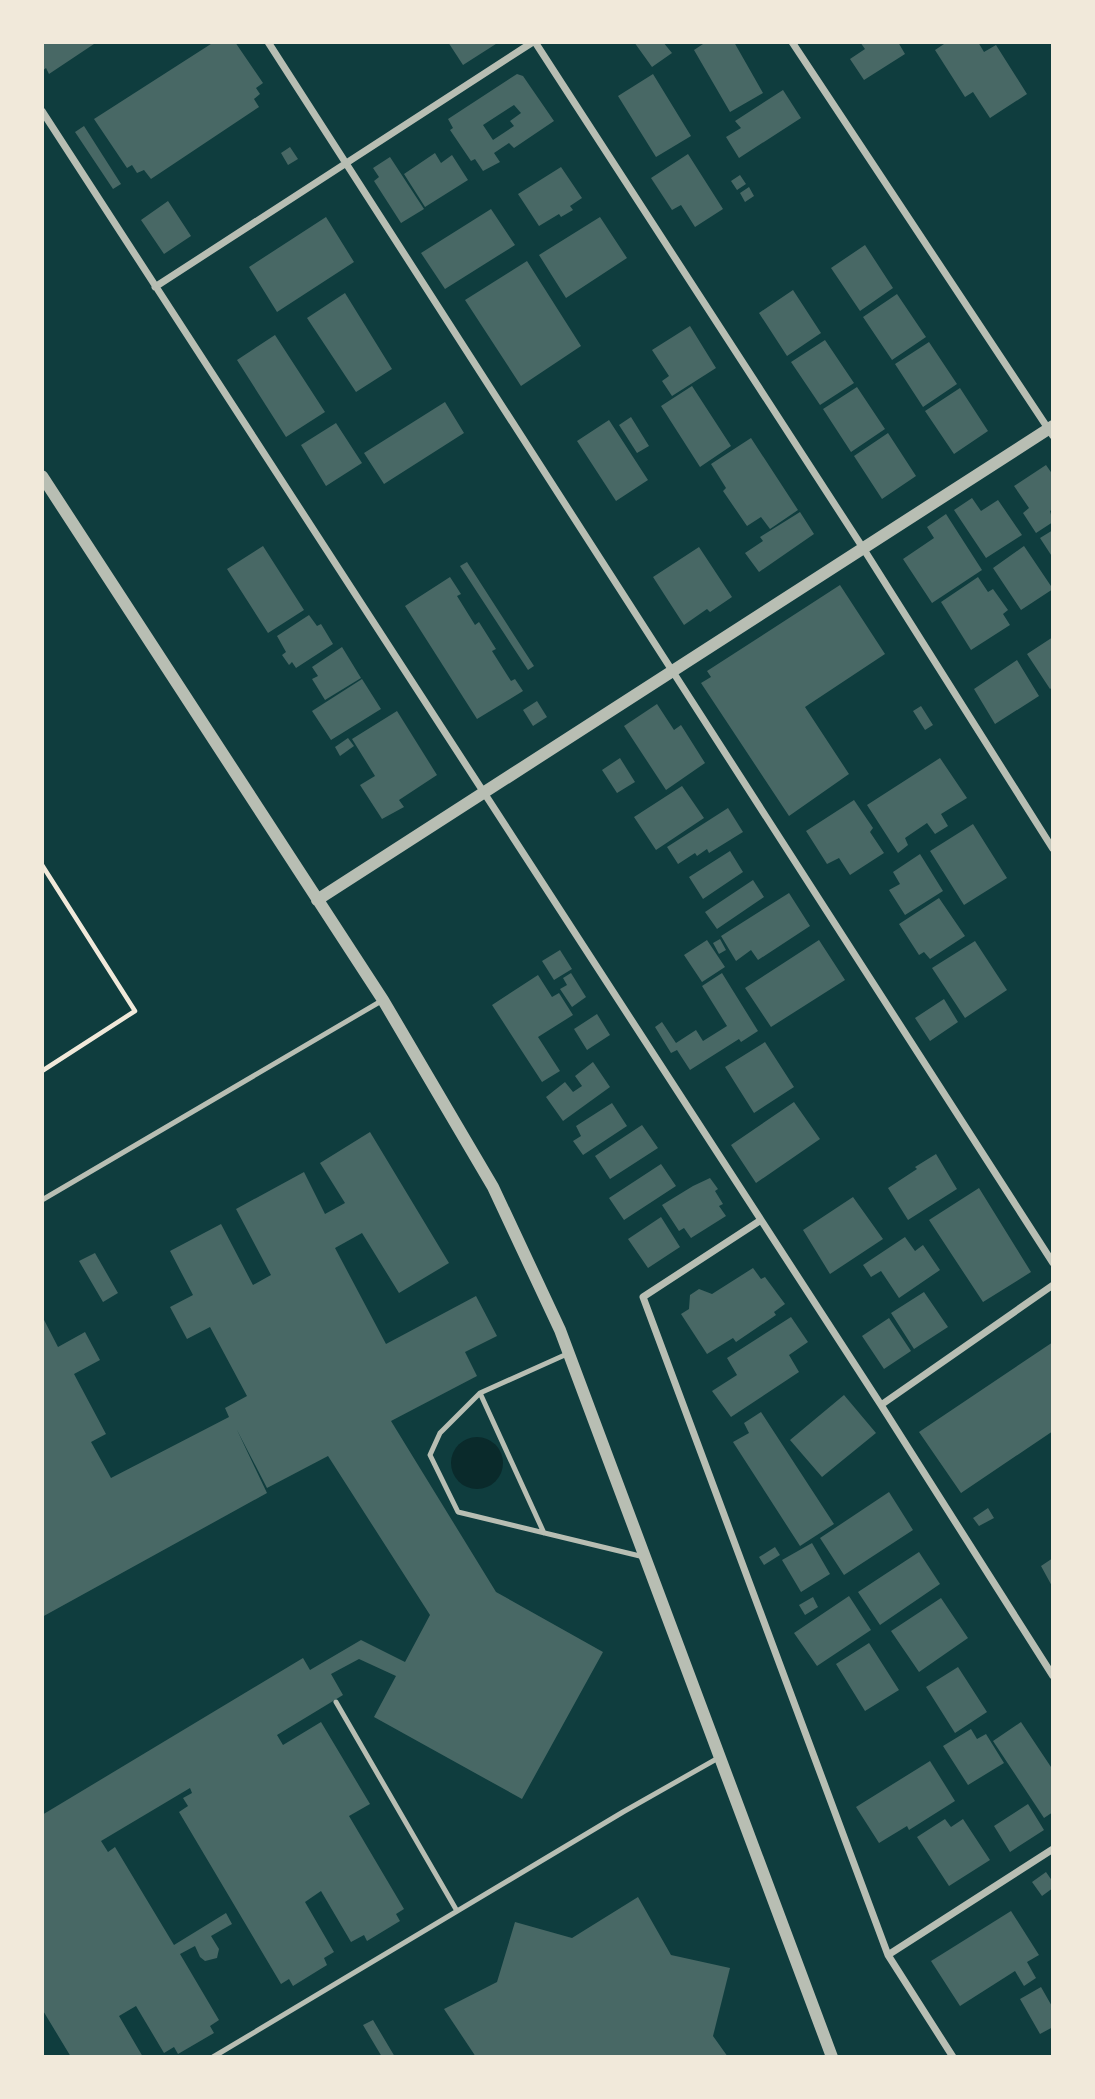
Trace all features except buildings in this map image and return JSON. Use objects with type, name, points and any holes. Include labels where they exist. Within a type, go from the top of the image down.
[{"type":"street","points":[[268,42],[1053,1263]]},
{"type":"street","points":[[155,287],[534,42],[863,548],[1053,849]]},
{"type":"street","points":[[317,900],[1051,430],[792,42]]},
{"type":"street","points":[[42,111],[881,1405],[1053,1676]]},
{"type":"street","points":[[42,476],[383,1000],[493,1187],[560,1330],[832,2057]]},
{"type":"street","points":[[761,1220],[643,1297],[888,1955],[953,2057]]},
{"type":"street","points":[[881,1405],[1053,1285]]},
{"type":"street","points":[[888,1955],[1053,1849]]},
{"type":"lane","points":[[42,1200],[383,1000]]},
{"type":"lane","points":[[568,1354],[480,1393],[440,1433],[430,1455],[458,1512],[644,1557]]},
{"type":"lane","points":[[480,1393],[544,1533]]},
{"type":"lane","points":[[336,1702],[457,1911]]},
{"type":"lane","points":[[214,2057],[720,1756]]},
{"type":"path","points":[[42,865],[135,1011],[42,1070]]},
{"type":"water","points":[[477,1437],[487,1439],[495,1445],[501,1453],[501,1473],[495,1481],[487,1487],[477,1489],[467,1487],[459,1481],[453,1473],[451,1463],[453,1453],[459,1445],[467,1439]]}]
